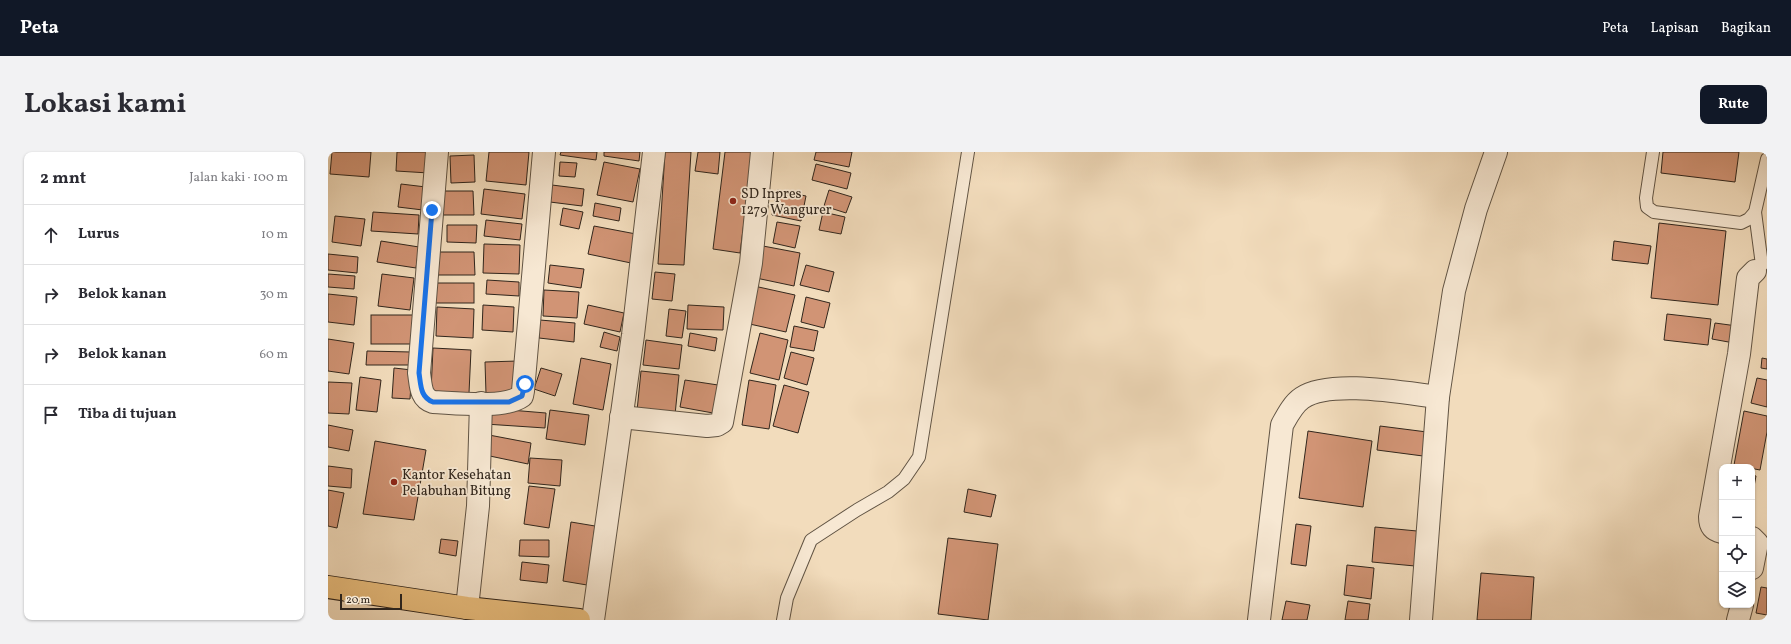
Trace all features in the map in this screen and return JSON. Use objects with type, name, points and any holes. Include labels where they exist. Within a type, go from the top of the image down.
[{"type":"highway","points":[[328,587],[467,608],[579,620]]},
{"type":"street","points":[[437,152],[419,373],[422,394],[427,400],[433,402],[481,403],[509,402],[522,396],[544,152]]},
{"type":"street","points":[[593,620],[622,417],[654,152]]},
{"type":"street","points":[[622,417],[707,426],[717,426],[722,422],[751,263],[762,152]]},
{"type":"street","points":[[1421,620],[1438,397],[1454,291],[1476,209],[1496,152]]},
{"type":"street","points":[[1719,530],[1710,524],[1710,517],[1739,354],[1748,278],[1761,267]]},
{"type":"street","points":[[1259,620],[1282,425],[1291,410],[1301,398],[1320,390],[1370,389],[1438,397]]},
{"type":"street","points":[[467,608],[478,506],[481,403]]},
{"type":"street","points":[[1755,554],[1758,539]]},
{"type":"street","points":[[1755,573],[1767,577]]},
{"type":"street","points":[[1738,620],[1741,608]]},
{"type":"lane","points":[[783,620],[787,598],[811,540],[888,492],[904,479],[919,457],[968,152]]},
{"type":"lane","points":[[1653,152],[1646,198],[1647,207],[1654,212],[1741,223],[1749,219],[1755,212]]},
{"type":"lane","points":[[1761,267],[1755,212],[1767,159]]},
{"type":"building","points":[[332,152],[371,152],[369,177],[330,174]]},
{"type":"building","points":[[397,152],[430,152],[429,173],[396,171]]},
{"type":"building","points":[[489,152],[529,152],[526,185],[486,181]]},
{"type":"building","points":[[561,152],[597,152],[596,160],[560,155]]},
{"type":"building","points":[[604,152],[640,152],[639,161],[604,156]]},
{"type":"building","points":[[665,152],[691,152],[684,265],[658,264]]},
{"type":"building","points":[[698,152],[720,152],[718,174],[695,171]]},
{"type":"building","name":"SD Inpres 1279 Wangurer","points":[[725,152],[753,152],[740,253],[713,249]]},
{"type":"building","points":[[816,152],[852,152],[849,167],[814,160]]},
{"type":"building","points":[[1663,152],[1739,152],[1735,182],[1661,173]]},
{"type":"building","points":[[474,155],[475,182],[451,183],[450,156]]},
{"type":"building","points":[[560,162],[577,163],[575,177],[559,176]]},
{"type":"building","points":[[604,162],[640,169],[633,202],[597,195]]},
{"type":"building","points":[[816,164],[851,173],[847,189],[812,180]]},
{"type":"building","points":[[401,184],[426,187],[423,210],[398,207]]},
{"type":"building","points":[[552,185],[584,189],[582,206],[550,202]]},
{"type":"building","points":[[484,189],[525,194],[522,219],[481,214]]},
{"type":"building","points":[[777,190],[806,196],[801,221],[772,215]]},
{"type":"building","points":[[829,190],[852,197],[846,213],[824,206]]},
{"type":"building","points":[[442,191],[473,191],[474,215],[443,215]]},
{"type":"building","points":[[595,203],[621,208],[619,221],[593,216]]},
{"type":"building","points":[[563,208],[583,212],[579,229],[560,225]]},
{"type":"building","points":[[373,212],[419,215],[418,234],[371,231]]},
{"type":"building","points":[[823,212],[845,217],[841,234],[819,230]]},
{"type":"building","points":[[335,216],[365,219],[361,246],[332,242]]},
{"type":"building","points":[[486,220],[522,224],[520,240],[484,236]]},
{"type":"building","points":[[777,222],[800,226],[795,248],[773,243]]},
{"type":"building","points":[[1659,223],[1726,231],[1718,305],[1651,298]]},
{"type":"building","points":[[447,225],[477,225],[476,243],[447,242]]},
{"type":"building","points":[[594,226],[636,234],[631,263],[588,254]]},
{"type":"building","points":[[381,241],[419,247],[416,268],[377,262]]},
{"type":"building","points":[[1614,241],[1651,246],[1648,264],[1612,260]]},
{"type":"building","points":[[484,244],[520,245],[519,274],[483,273]]},
{"type":"building","points":[[763,246],[800,253],[794,286],[756,278]]},
{"type":"building","points":[[438,252],[474,252],[475,275],[438,275]]},
{"type":"building","points":[[328,254],[358,257],[357,273],[328,270]]},
{"type":"building","points":[[550,265],[584,269],[581,288],[548,283]]},
{"type":"building","points":[[806,265],[834,272],[829,292],[800,285]]},
{"type":"building","points":[[655,272],[675,274],[672,301],[652,299]]},
{"type":"building","points":[[328,274],[355,276],[354,289],[328,287]]},
{"type":"building","points":[[382,274],[414,278],[410,310],[378,306]]},
{"type":"building","points":[[487,280],[519,282],[519,296],[486,294]]},
{"type":"building","points":[[435,283],[474,283],[474,303],[435,303]]},
{"type":"building","points":[[754,286],[795,295],[786,332],[745,323]]},
{"type":"building","points":[[544,290],[579,292],[577,318],[543,316]]},
{"type":"building","points":[[328,294],[357,297],[354,325],[328,322]]},
{"type":"building","points":[[806,297],[830,303],[824,328],[801,322]]},
{"type":"building","points":[[483,305],[514,307],[513,332],[482,330]]},
{"type":"building","points":[[588,305],[624,313],[620,332],[584,324]]},
{"type":"building","points":[[688,305],[724,307],[723,330],[687,329]]},
{"type":"building","points":[[437,307],[474,309],[473,338],[436,336]]},
{"type":"building","points":[[669,309],[686,311],[682,338],[666,336]]},
{"type":"building","points":[[1667,314],[1711,319],[1708,345],[1664,340]]},
{"type":"building","points":[[371,315],[414,315],[414,344],[371,344]]},
{"type":"building","points":[[540,320],[575,323],[574,342],[539,338]]},
{"type":"building","points":[[1715,323],[1737,326],[1734,343],[1712,339]]},
{"type":"building","points":[[794,326],[818,331],[814,351],[790,347]]},
{"type":"building","points":[[604,332],[620,337],[617,351],[600,347]]},
{"type":"building","points":[[690,333],[717,338],[715,351],[688,346]]},
{"type":"building","points":[[760,333],[788,340],[779,380],[750,373]]},
{"type":"building","points":[[328,339],[354,343],[349,374],[328,371]]},
{"type":"building","points":[[646,340],[682,345],[679,369],[643,365]]},
{"type":"building","points":[[433,348],[471,350],[469,393],[431,391]]},
{"type":"building","points":[[367,351],[411,352],[411,365],[366,365]]},
{"type":"building","points":[[791,352],[814,358],[807,385],[784,378]]},
{"type":"building","points":[[581,358],[611,364],[603,410],[573,404]]},
{"type":"building","points":[[1762,358],[1767,359],[1767,369],[1761,368]]},
{"type":"building","points":[[518,361],[518,393],[486,394],[485,362]]},
{"type":"building","points":[[394,368],[412,370],[410,399],[392,398]]},
{"type":"building","points":[[541,368],[562,374],[555,396],[534,389]]},
{"type":"building","points":[[641,371],[679,375],[675,415],[637,411]]},
{"type":"building","points":[[360,377],[381,380],[377,412],[356,410]]},
{"type":"building","points":[[1757,378],[1767,380],[1767,407],[1751,403]]},
{"type":"building","points":[[685,380],[718,385],[713,413],[680,407]]},
{"type":"building","points":[[749,380],[776,385],[769,429],[742,425]]},
{"type":"building","points":[[328,382],[352,383],[349,414],[328,413]]},
{"type":"building","points":[[784,385],[809,392],[798,433],[773,426]]},
{"type":"building","points":[[486,408],[546,413],[545,428],[485,424]]},
{"type":"building","points":[[550,410],[589,415],[585,445],[546,439]]},
{"type":"building","points":[[1744,411],[1767,416],[1767,432],[1760,470],[1755,469],[1755,464],[1734,464]]},
{"type":"building","points":[[328,425],[353,430],[349,451],[328,447]]},
{"type":"building","points":[[1380,426],[1427,432],[1423,456],[1377,450]]},
{"type":"building","points":[[1308,431],[1372,441],[1363,507],[1299,498]]},
{"type":"building","points":[[489,435],[531,443],[528,464],[485,455]]},
{"type":"building","name":"Kantor Kesehatan Pelabuhan Bitung","points":[[375,441],[426,450],[414,520],[363,514]]},
{"type":"building","points":[[530,458],[562,460],[560,486],[528,483]]},
{"type":"building","points":[[328,466],[352,469],[351,488],[328,486]]},
{"type":"building","points":[[529,486],[555,489],[549,528],[524,524]]},
{"type":"building","points":[[968,489],[996,495],[991,517],[964,512]]},
{"type":"building","points":[[328,490],[344,493],[337,528],[328,526]]},
{"type":"building","points":[[571,522],[595,526],[587,585],[563,581]]},
{"type":"building","points":[[1296,524],[1311,526],[1306,566],[1291,564]]},
{"type":"building","points":[[1375,527],[1417,531],[1415,566],[1372,562]]},
{"type":"building","points":[[948,538],[998,544],[988,620],[938,614]]},
{"type":"building","points":[[441,539],[458,541],[456,556],[439,553]]},
{"type":"building","points":[[520,540],[549,540],[549,557],[519,556]]},
{"type":"building","points":[[522,562],[549,565],[547,583],[520,580]]},
{"type":"building","points":[[1347,565],[1374,568],[1371,599],[1344,595]]},
{"type":"building","points":[[1481,573],[1534,577],[1531,620],[1477,620]]},
{"type":"building","points":[[1761,587],[1767,588],[1767,615],[1756,613]]},
{"type":"building","points":[[1286,601],[1310,605],[1307,620],[1282,620]]},
{"type":"building","points":[[1348,601],[1370,604],[1368,620],[1345,620]]},
{"type":"place","name":"SD Inpres 1279 Wangurer","points":[[733,201]]},
{"type":"place","name":"Kantor Kesehatan Pelabuhan Bitung","points":[[394,482]]},
{"type":"route","points":[[432,210],[419,373],[422,394],[427,400],[433,402],[509,402],[522,396],[525,384]]}]
